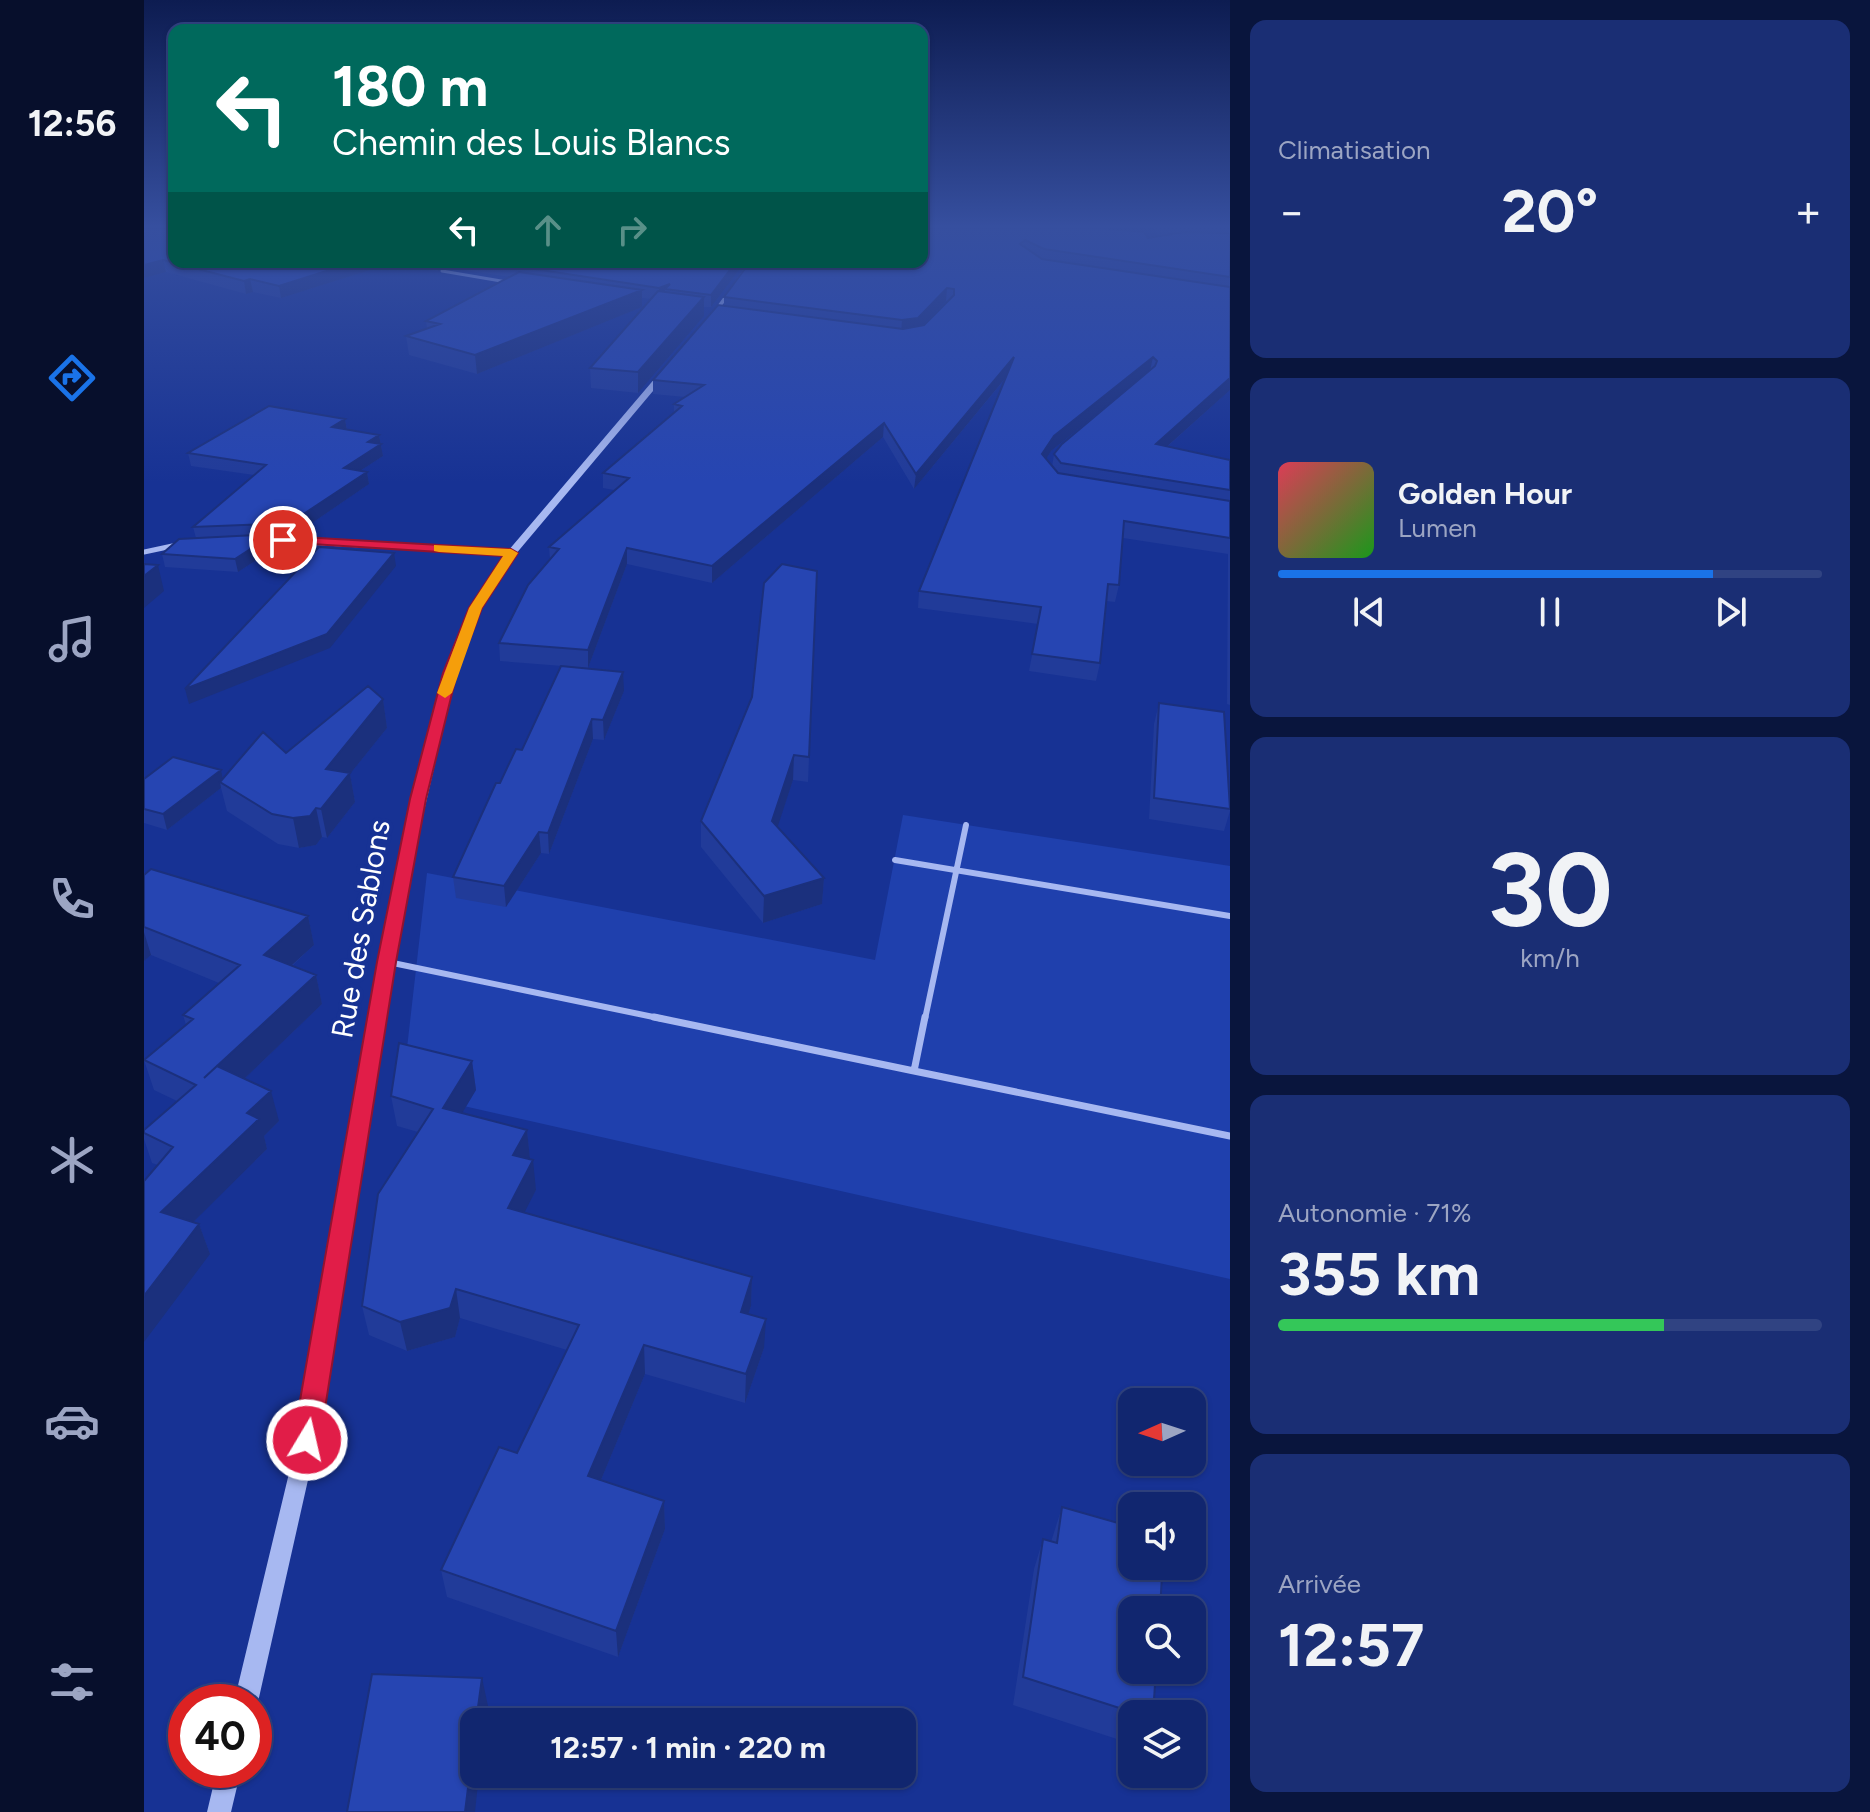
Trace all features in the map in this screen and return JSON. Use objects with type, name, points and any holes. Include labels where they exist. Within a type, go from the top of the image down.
[{"type":"street","points":[[697,334],[708,313]]},
{"type":"street","name":"Rue des Sablons","points":[[250,1684],[307,1440],[387,962],[418,799],[450,673],[475,608],[511,553],[671,364]]},
{"type":"street","points":[[219,1812],[225,1788]]},
{"type":"lane","points":[[267,540],[337,541],[511,553]]},
{"type":"lane","points":[[144,552],[191,544]]},
{"type":"lane","points":[[914,1071],[966,825]]},
{"type":"lane","points":[[895,860],[1230,916]]},
{"type":"lane","points":[[387,962],[1230,1136]]},
{"type":"shaded area","points":[[903,815],[1230,866],[1230,1279],[402,1092],[427,873],[875,960]]},
{"type":"building","points":[[442,313],[584,313],[475,355],[406,336],[440,324],[426,321]]},
{"type":"building","points":[[639,313],[690,313],[638,372],[590,368]]},
{"type":"building","points":[[711,313],[776,313],[903,329],[924,325],[936,313],[1230,313],[1230,378],[1156,444],[1230,460],[1230,490],[1061,463],[1054,454],[1155,366],[1157,361],[1153,357],[1054,436],[1042,454],[1058,473],[1230,501],[1230,538],[1124,521],[1119,585],[1108,584],[1100,663],[1032,654],[1041,607],[919,591],[1014,357],[916,474],[884,423],[712,566],[627,548],[588,650],[499,643],[528,585],[559,549],[549,547],[629,478],[603,473],[682,406],[674,404],[704,385],[653,380]]},
{"type":"building","points":[[844,313],[923,313],[918,318],[902,320]]},
{"type":"building","points":[[269,406],[345,419],[332,427],[379,435],[368,442],[381,444],[344,468],[367,472],[290,523],[193,527],[266,465],[188,453]]},
{"type":"building","points":[[274,534],[235,559],[162,554],[179,539]]},
{"type":"building","points":[[319,547],[394,553],[327,634],[185,689]]},
{"type":"building","points":[[144,564],[158,565],[144,576]]},
{"type":"building","points":[[782,564],[817,571],[809,757],[794,755],[772,821],[824,878],[764,896],[701,821],[752,697],[764,583]]},
{"type":"building","points":[[561,666],[623,672],[603,720],[592,719],[548,833],[539,832],[504,886],[453,877],[496,783],[500,783],[516,749],[522,750]]},
{"type":"building","points":[[368,686],[383,699],[326,769],[350,773],[321,809],[316,808],[310,816],[293,818],[272,814],[220,782],[263,732],[286,753]]},
{"type":"building","points":[[1159,703],[1224,712],[1230,809],[1154,798]]},
{"type":"building","points":[[173,757],[221,770],[163,814],[144,809],[144,779]]},
{"type":"building","points":[[151,869],[308,916],[264,955],[316,975],[217,1066],[271,1091],[247,1113],[259,1119],[161,1212],[199,1224],[144,1296],[144,1181],[173,1147],[144,1133],[144,1130],[196,1085],[144,1060],[193,1019],[183,1015],[240,965],[144,927],[144,875]]},
{"type":"building","points":[[399,1043],[472,1061],[443,1108],[527,1130],[513,1155],[533,1160],[508,1208],[752,1277],[741,1312],[766,1319],[746,1374],[644,1345],[588,1476],[664,1501],[616,1631],[441,1570],[499,1447],[517,1453],[579,1325],[456,1289],[450,1308],[400,1322],[362,1306],[378,1194],[433,1109],[391,1096]]},
{"type":"building","points":[[1062,1507],[1118,1523],[1118,1580],[1162,1580],[1161,1596],[1118,1596],[1118,1684],[1155,1684],[1154,1700],[1118,1700],[1118,1708],[1023,1677],[1043,1539],[1057,1543]]},
{"type":"building","points":[[372,1674],[482,1678],[478,1708],[460,1708],[460,1788],[468,1788],[465,1812],[347,1812]]},
{"type":"slow traffic","points":[[439,548],[511,553],[475,608],[445,693]]},
{"type":"route","points":[[283,540],[511,553],[475,608],[450,673],[418,799],[387,962],[307,1440]]}]
